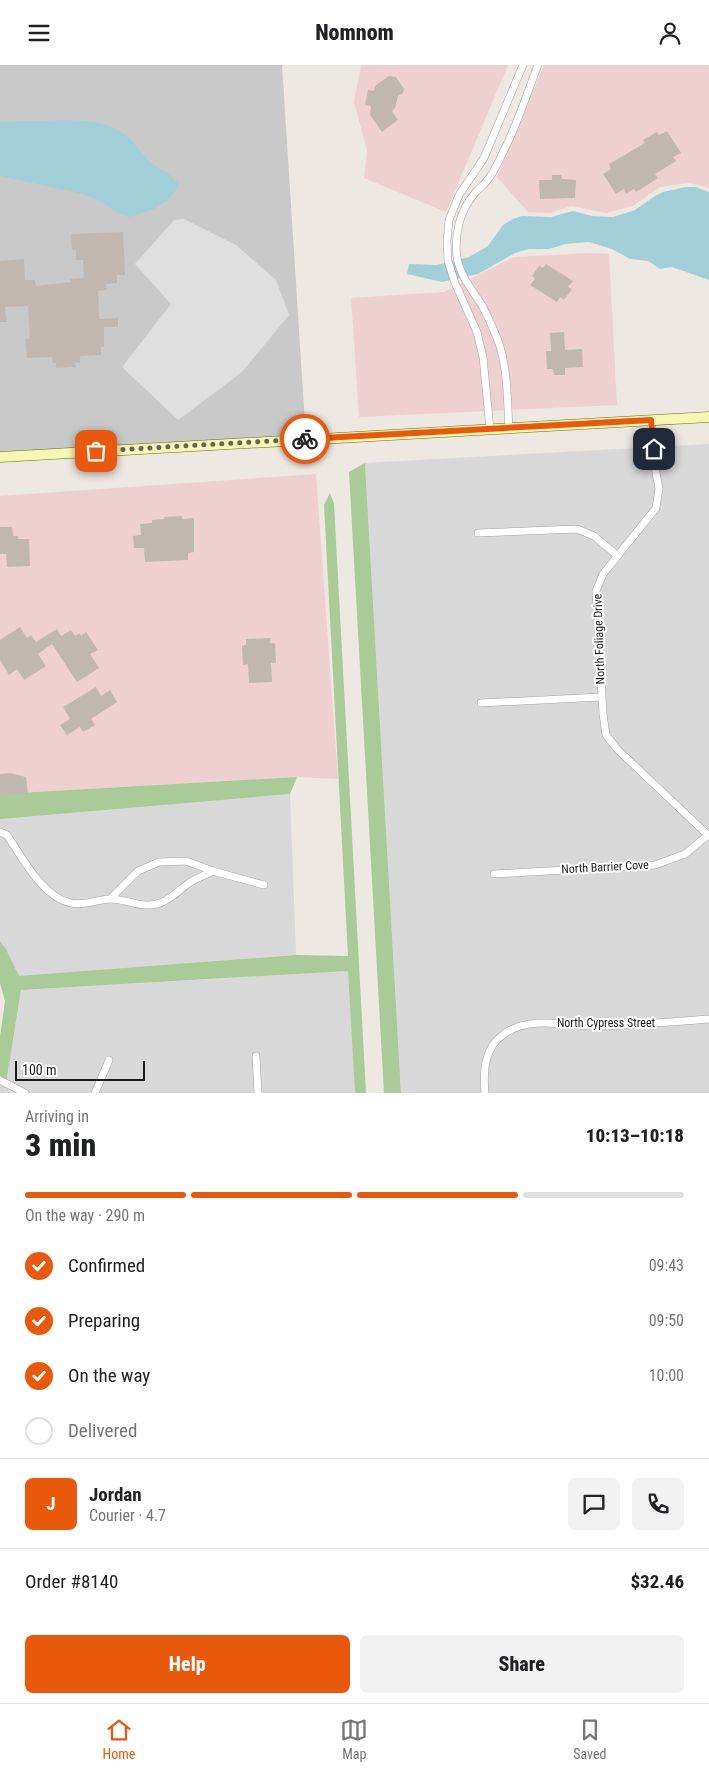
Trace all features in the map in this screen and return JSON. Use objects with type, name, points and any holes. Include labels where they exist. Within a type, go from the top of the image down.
[{"type":"main road","points":[[0,457],[709,417]]},
{"type":"street","points":[[490,430],[486,379],[481,349],[477,332],[455,283],[448,261],[447,241],[449,220],[456,201],[484,158],[523,65]]},
{"type":"street","points":[[509,428],[505,373],[497,340],[482,307],[464,279],[457,258],[456,245],[459,222],[463,212],[469,201],[485,183],[507,145],[538,65]]},
{"type":"street","name":"North Foliage Drive","points":[[651,420],[654,461],[659,489],[656,508],[602,574],[596,591],[606,735],[618,750],[709,835]]},
{"type":"street","points":[[478,533],[577,529],[594,536],[618,556]]},
{"type":"street","points":[[481,703],[602,697]]},
{"type":"street","points":[[0,832],[6,835],[46,889],[58,898],[71,903],[87,903],[110,899],[146,905],[160,904],[190,883],[213,871]]},
{"type":"street","name":"North Barrier Cove","points":[[494,874],[655,865],[685,854],[709,835]]},
{"type":"street","points":[[110,899],[138,871],[159,862],[186,861],[213,871],[264,885]]},
{"type":"street","name":"North Cypress Street","points":[[486,1093],[485,1062],[489,1050],[504,1033],[516,1027],[542,1023],[595,1026],[709,1019]]},
{"type":"street","points":[[256,1055],[258,1093]]},
{"type":"street","points":[[95,1093],[109,1060]]},
{"type":"street","points":[[0,1081],[26,1093]]},
{"type":"shaded area","points":[[0,65],[282,65],[306,439],[0,457]]},
{"type":"shaded area","points":[[361,65],[508,65],[446,212],[364,178],[367,150],[354,102]]},
{"type":"shaded area","points":[[544,65],[709,65],[709,188],[689,183],[660,187],[633,206],[606,213],[571,206],[550,213],[528,212],[497,177]]},
{"type":"shaded area","points":[[184,219],[236,245],[276,280],[289,315],[242,372],[178,420],[122,367],[171,304],[135,264],[174,220]]},
{"type":"shaded area","points":[[590,253],[609,254],[617,405],[359,417],[351,298],[444,292],[514,257]]},
{"type":"shaded area","points":[[709,444],[709,1093],[401,1093],[365,463]]},
{"type":"shaded area","points":[[316,474],[338,779],[297,777],[0,794],[0,496]]},
{"type":"shaded area","points":[[290,794],[296,955],[19,977],[6,949],[0,941],[0,818]]},
{"type":"shaded area","points":[[349,971],[355,1093],[0,1093],[0,1085],[6,1083],[21,990]]},
{"type":"green space","points":[[365,463],[401,1093],[384,1093],[349,472]]},
{"type":"green space","points":[[330,493],[334,504],[366,1093],[355,1093],[348,971],[21,990],[6,1083],[0,1080],[0,1037],[5,1001],[0,983],[0,941],[19,976],[296,955],[348,956],[324,505]]},
{"type":"green space","points":[[297,777],[290,794],[0,819],[0,794]]},
{"type":"water","points":[[68,120],[93,122],[117,129],[130,139],[150,162],[173,177],[179,186],[169,199],[154,209],[130,217],[120,214],[96,199],[79,193],[0,176],[0,122]]},
{"type":"water","points":[[696,187],[709,192],[709,280],[672,267],[660,269],[648,261],[630,259],[612,249],[589,242],[566,244],[549,249],[529,249],[515,253],[478,274],[442,282],[407,274],[409,264],[437,265],[469,257],[488,246],[503,225],[522,216],[551,217],[573,211],[592,216],[613,217],[635,210],[663,192]]},
{"type":"building","points":[[389,76],[396,77],[404,89],[403,93],[398,96],[395,108],[392,111],[398,120],[382,132],[370,115],[371,106],[365,105],[368,90],[374,91],[375,86]]},
{"type":"building","points":[[667,131],[681,153],[673,157],[676,161],[655,174],[658,178],[636,192],[634,189],[626,194],[624,189],[616,194],[603,174],[611,169],[609,164],[645,143],[643,140],[657,132],[659,135]]},
{"type":"building","points":[[552,175],[561,175],[562,179],[576,180],[575,198],[540,199],[539,180],[552,180]]},
{"type":"building","points":[[123,232],[125,275],[117,275],[117,283],[106,284],[107,290],[98,291],[99,319],[118,318],[118,327],[104,327],[104,347],[101,347],[101,355],[80,356],[80,363],[75,363],[76,367],[56,368],[56,363],[53,363],[52,357],[27,358],[25,339],[30,338],[28,306],[5,307],[7,322],[0,322],[0,261],[24,259],[25,280],[35,280],[36,286],[71,282],[70,279],[84,278],[83,260],[76,260],[76,250],[72,250],[71,234]]},
{"type":"building","points":[[546,264],[573,281],[568,287],[572,289],[564,300],[560,297],[557,302],[530,285],[535,279],[532,276],[539,266],[543,268]]},
{"type":"building","points":[[564,332],[565,350],[582,349],[583,367],[565,368],[565,375],[554,375],[553,369],[547,369],[546,351],[551,351],[550,333]]},
{"type":"building","points":[[182,516],[182,519],[194,518],[194,552],[188,553],[188,560],[145,562],[144,548],[134,548],[133,536],[141,535],[140,524],[152,523],[152,520],[164,519],[164,517]]},
{"type":"building","points":[[0,527],[12,527],[13,536],[18,536],[18,539],[29,539],[30,566],[7,567],[6,554],[0,554]]},
{"type":"building","points":[[20,627],[27,638],[31,635],[36,642],[57,629],[61,636],[71,630],[75,636],[80,633],[81,636],[86,632],[98,650],[90,654],[99,668],[77,682],[52,644],[38,654],[46,666],[24,680],[17,669],[9,675],[0,660],[0,640]]},
{"type":"building","points":[[270,638],[270,643],[275,643],[276,663],[271,663],[272,682],[249,683],[248,664],[243,665],[242,646],[246,645],[246,639]]},
{"type":"building","points":[[96,687],[101,696],[110,690],[117,702],[91,719],[95,725],[83,732],[80,727],[67,735],[60,725],[70,719],[63,707]]},
{"type":"building","points":[[10,773],[26,777],[28,794],[0,795],[0,774]]},
{"type":"way so far","points":[[96,451],[305,439]]},
{"type":"route","points":[[305,439],[651,420],[654,449]]}]
